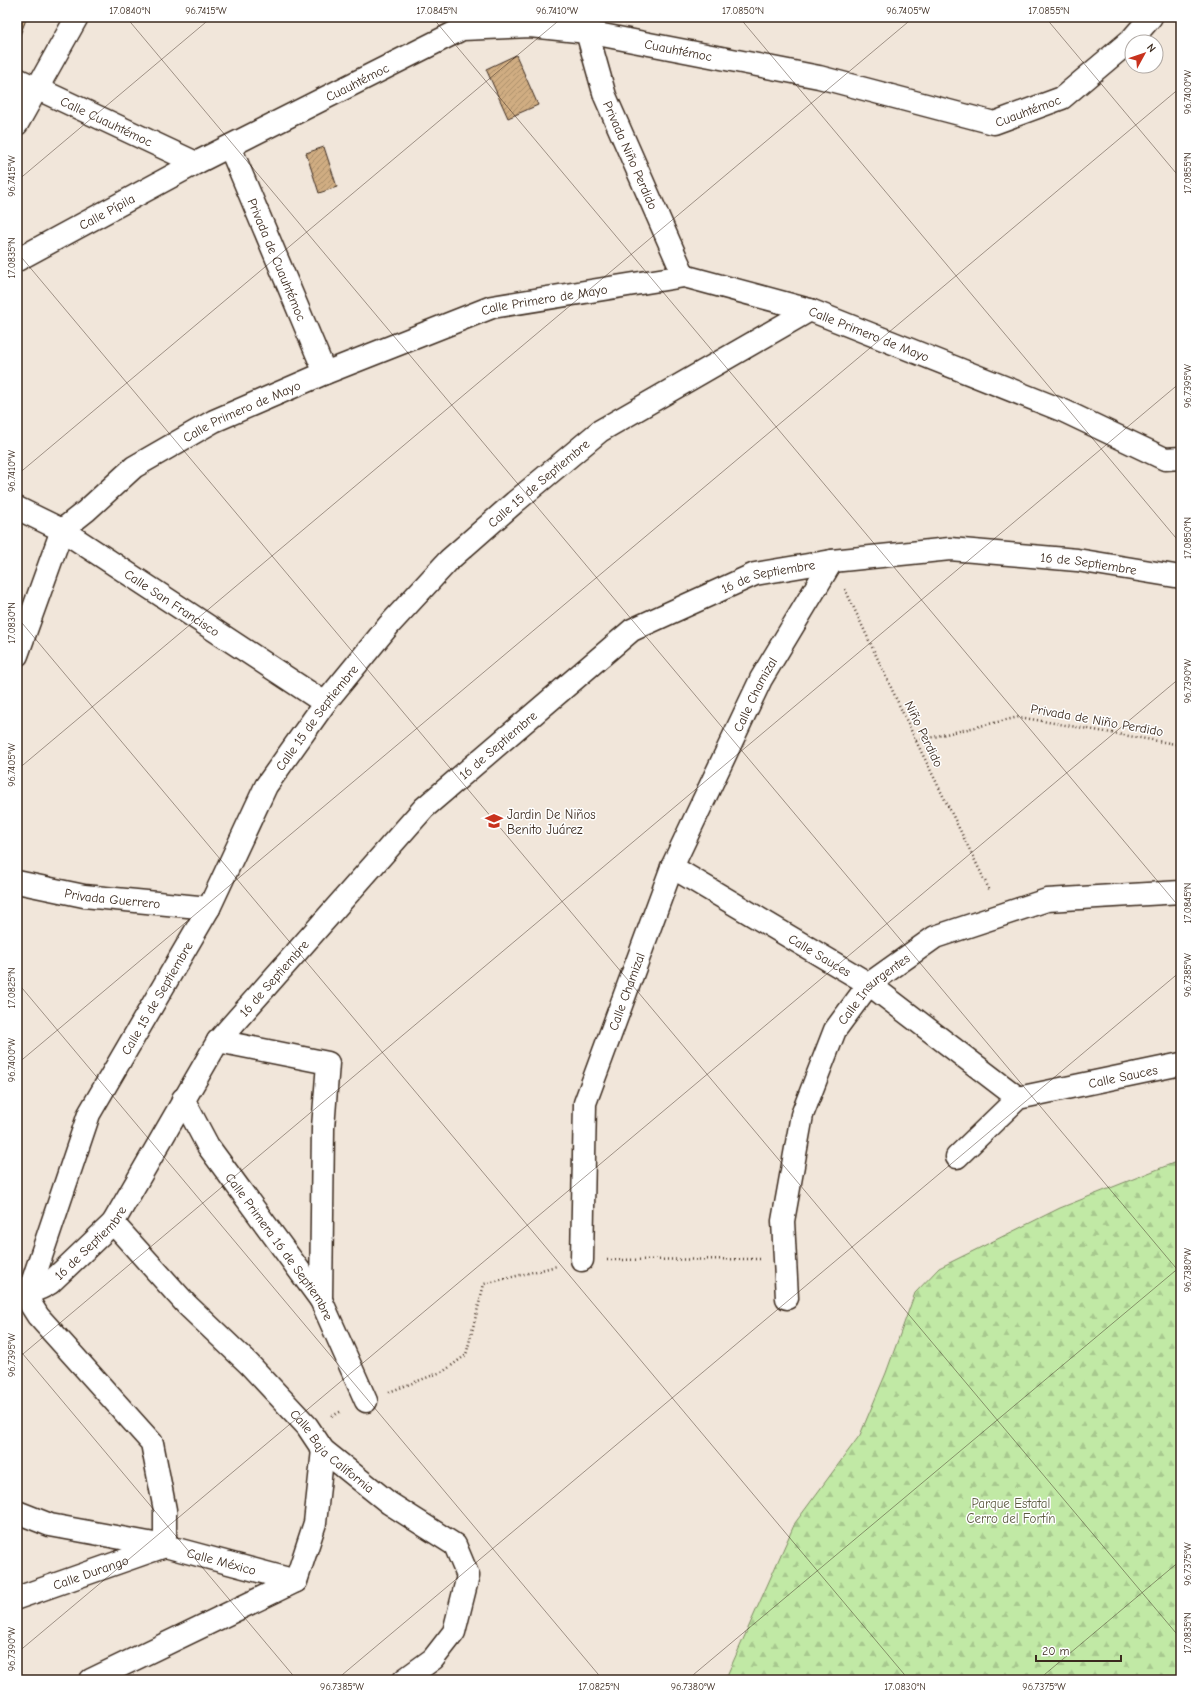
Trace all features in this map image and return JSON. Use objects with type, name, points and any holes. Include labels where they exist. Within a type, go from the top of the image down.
[{"type":"street","points":[[17,124],[77,17]]},
{"type":"street","name":"Cuauhtémoc","points":[[196,163],[462,29],[530,26],[587,32],[819,78],[994,123],[1062,98],[1132,39],[1151,17]]},
{"type":"street","name":"Privada Niño Perdido","points":[[587,32],[605,96],[684,276]]},
{"type":"street","name":"Calle Cuauhtémoc","points":[[17,79],[196,163]]},
{"type":"street","name":"Privada de Cuauhtémoc","points":[[230,147],[325,373]]},
{"type":"street","name":"Calle Pípila","points":[[17,260],[196,163]]},
{"type":"street","name":"Calle Primero de Mayo","points":[[62,530],[86,511],[134,468],[214,421],[325,373],[492,307],[684,276],[810,310],[1064,411],[1165,458],[1181,458]]},
{"type":"street","name":"Calle 15 de Septiembre","points":[[23,1290],[89,1114],[209,908],[266,786],[325,703],[389,625],[449,560],[515,502],[600,431],[810,310]]},
{"type":"street","name":"Calle San Francisco","points":[[17,508],[62,530],[325,703]]},
{"type":"street","points":[[17,655],[62,530]]},
{"type":"street","name":"16 de Septiembre","points":[[23,1290],[41,1288],[50,1282],[113,1223],[183,1099],[218,1041],[424,808],[632,630],[756,574],[832,562],[950,549],[1076,560],[1181,577]]},
{"type":"street","name":"Calle Chamizal","points":[[582,1260],[585,1103],[672,867],[761,678],[832,562]]},
{"type":"street","name":"Calle Sauces","points":[[672,867],[869,984],[1018,1098],[1181,1064]]},
{"type":"street","name":"Privada Guerrero","points":[[17,882],[84,896],[209,908]]},
{"type":"street","name":"Calle Insurgentes","points":[[787,1298],[783,1222],[802,1115],[835,1030],[869,984],[935,937],[1047,900],[1181,892]]},
{"type":"street","points":[[218,1041],[328,1063],[323,1128],[321,1300]]},
{"type":"street","points":[[957,1157],[1018,1098]]},
{"type":"street","name":"Calle Primera 16 de Septiembre","points":[[183,1099],[208,1146],[321,1300],[366,1401]]},
{"type":"street","name":"Calle Baja California","points":[[113,1223],[187,1305],[249,1364],[307,1426],[323,1450],[389,1503],[455,1545],[468,1576],[454,1632],[433,1659],[404,1680]]},
{"type":"street","points":[[23,1290],[38,1316],[152,1443],[165,1510],[165,1546]]},
{"type":"street","points":[[91,1680],[296,1580],[314,1523],[323,1450]]},
{"type":"street","name":"Calle México","points":[[17,1512],[50,1525],[165,1546],[296,1580]]},
{"type":"street","name":"Calle Durango","points":[[17,1598],[165,1546]]},
{"type":"path","name":"Niño Perdido","points":[[832,562],[916,741],[1001,914]]},
{"type":"path","name":"Privada de Niño Perdido","points":[[916,741],[1020,717],[1181,745]]},
{"type":"path","points":[[307,1426],[366,1401],[444,1371],[466,1355],[484,1284],[582,1260],[785,1259]]},
{"type":"green space","name":"Parque Estatal Cerro del Fortín","points":[[1181,1160],[1181,1680],[725,1680],[795,1523],[860,1435],[886,1373],[915,1293],[939,1268],[1060,1208]]},
{"type":"building","points":[[17,17],[27,17],[18,40],[17,40]]},
{"type":"building","points":[[516,55],[538,105],[508,118],[486,69]]},
{"type":"building","points":[[324,147],[337,187],[319,193],[306,153]]},
{"type":"place","name":"Jardin De Niños Benito Juárez","points":[[494,821]]}]
